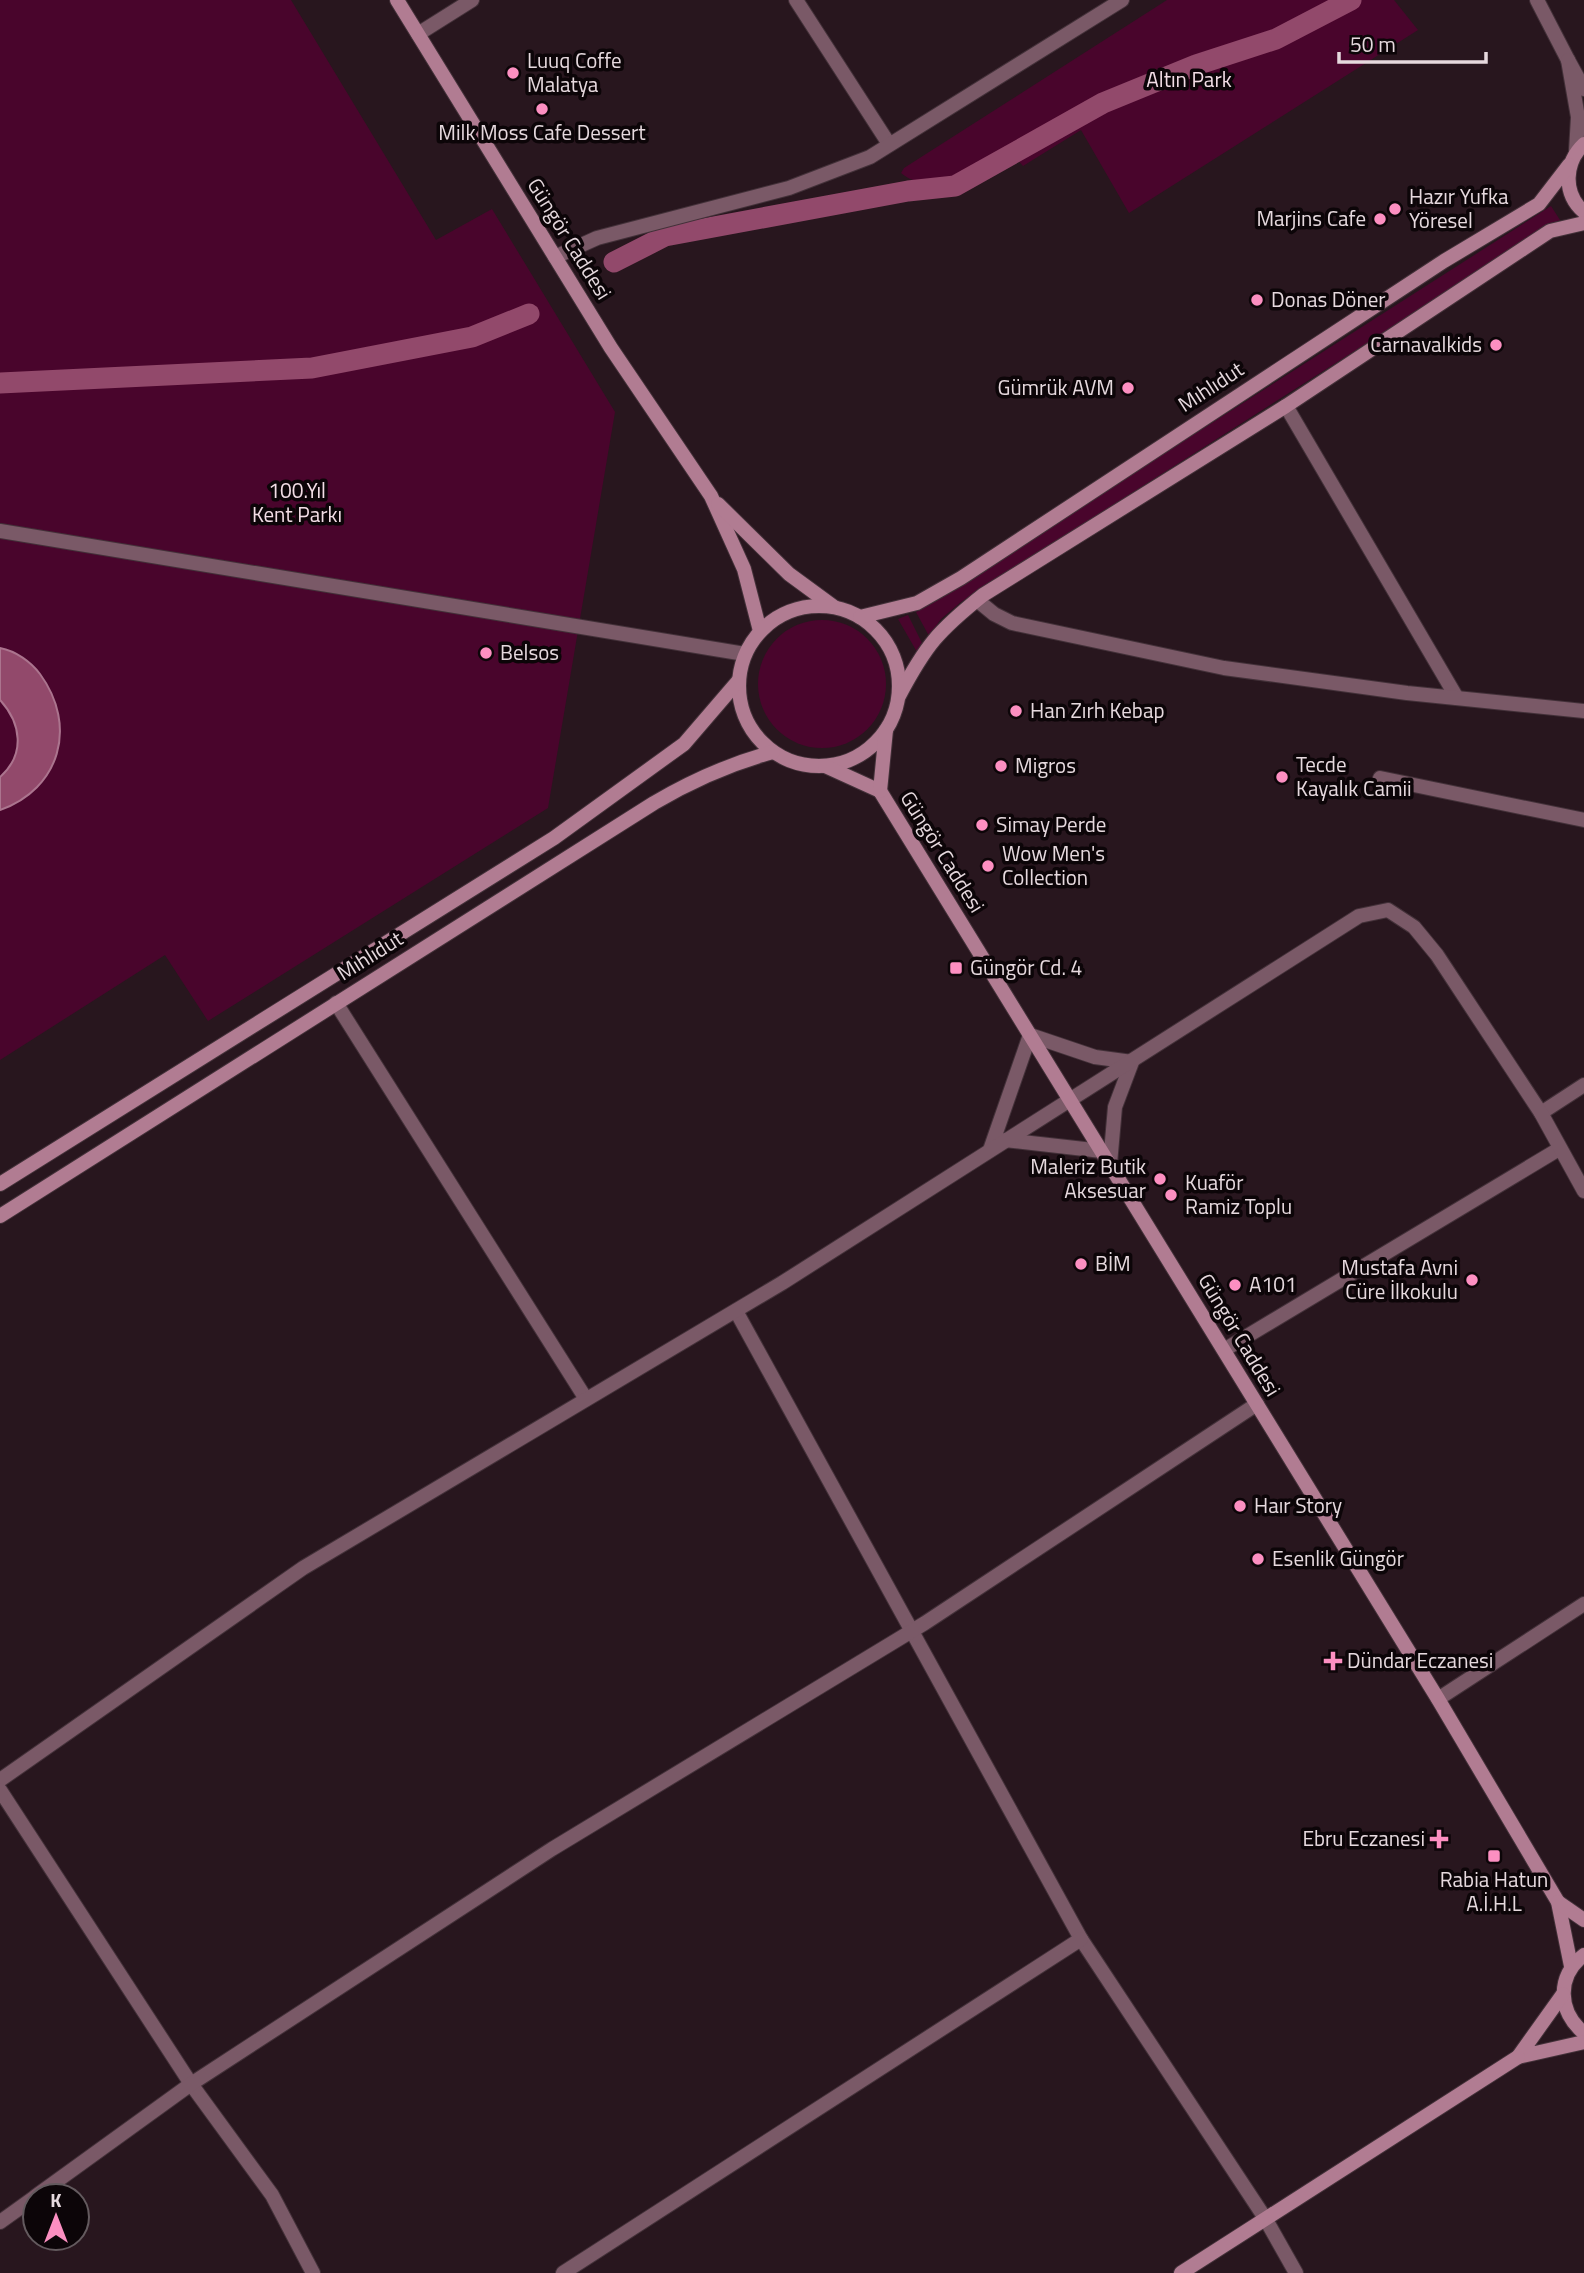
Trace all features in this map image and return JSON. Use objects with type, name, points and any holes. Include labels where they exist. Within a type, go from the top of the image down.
[{"type":"main road","name":"Güngör Caddesi","points":[[397,0],[611,348],[711,496]]},
{"type":"main road","name":"Mıhlıdut","points":[[860,617],[917,603],[961,578],[1432,268],[1539,204],[1580,148]]},
{"type":"main road","points":[[1569,165],[1568,181],[1572,196],[1584,212]]},
{"type":"main road","points":[[835,607],[795,610],[760,631],[745,654],[739,681],[742,708],[754,733],[773,752],[798,764],[825,766],[852,760],[875,745],[886,729],[899,696],[923,651],[947,623],[977,600],[1286,406],[1550,231],[1584,223]]},
{"type":"main road","points":[[711,496],[789,574],[835,607],[860,617],[880,634],[894,656],[899,696]]},
{"type":"main road","points":[[711,496],[744,569],[760,631]]},
{"type":"main road","name":"Mıhlıdut","points":[[0,1184],[554,838],[684,744],[739,681]]},
{"type":"main road","points":[[825,766],[880,791],[886,729]]},
{"type":"main road","name":"Mıhlıdut","points":[[0,1216],[701,776],[730,763],[773,752]]},
{"type":"main road","name":"Güngör Caddesi","points":[[880,791],[1438,1699],[1558,1902]]},
{"type":"main road","points":[[1558,1902],[1584,1920]]},
{"type":"main road","points":[[1518,2057],[1563,1994],[1571,1966],[1558,1902]]},
{"type":"main road","points":[[1571,1966],[1584,1955]]},
{"type":"main road","points":[[1563,1994],[1572,2022],[1584,2033]]},
{"type":"main road","points":[[1181,2273],[1518,2057],[1584,2042]]},
{"type":"street","points":[[418,34],[472,0]]},
{"type":"street","points":[[796,0],[889,144]]},
{"type":"street","points":[[555,257],[597,238],[789,188],[870,157],[931,122],[1122,0]]},
{"type":"street","points":[[1537,0],[1584,89]]},
{"type":"street","points":[[1568,60],[1578,117],[1580,148]]},
{"type":"street","points":[[1286,406],[1457,698]]},
{"type":"street","points":[[0,531],[745,654]]},
{"type":"street","points":[[977,600],[1012,624],[1224,668],[1457,698],[1584,711]]},
{"type":"street","points":[[1380,778],[1584,820]]},
{"type":"street","points":[[0,1780],[303,1568],[736,1311],[1359,916],[1388,910],[1414,927],[1437,955],[1541,1113],[1584,1191]]},
{"type":"street","points":[[336,1003],[586,1399]]},
{"type":"street","points":[[990,1150],[1030,1035],[1095,1057],[1132,1062]]},
{"type":"street","points":[[1005,1140],[1106,1158],[1115,1107],[1132,1062]]},
{"type":"street","points":[[1541,1113],[1584,1085]]},
{"type":"street","points":[[1224,1349],[1559,1149]]},
{"type":"street","points":[[736,1311],[1081,1939],[1265,2218],[1296,2273]]},
{"type":"street","points":[[57,2182],[191,2084],[552,1849],[913,1630],[1257,1404]]},
{"type":"street","points":[[1438,1699],[1584,1604]]},
{"type":"street","points":[[0,1790],[191,2084],[272,2195],[313,2273]]},
{"type":"street","points":[[563,2273],[1081,1939]]},
{"type":"street","points":[[0,2222],[21,2207]]},
{"type":"green space","name":"100.Yıl Kent Parkı","points":[[0,0],[291,0],[436,240],[492,209],[615,412],[548,808],[208,1021],[165,955],[0,1060]]},
{"type":"green space","name":"Altın Park","points":[[1167,0],[1394,0],[1418,30],[1129,213],[1081,130],[1023,166],[1010,151],[970,171],[941,181],[913,180],[901,173],[904,168]]},
{"type":"green space","points":[[1551,206],[1560,220],[961,602],[941,619],[929,636],[916,612]]},
{"type":"green space","points":[[908,615],[922,643],[917,652],[898,619]]},
{"type":"green space","points":[[822,620],[846,625],[867,639],[881,660],[886,684],[881,708],[867,729],[846,743],[822,748],[798,743],[777,729],[763,708],[758,684],[763,660],[777,639],[798,625]]},
{"type":"shaded area","points":[[0,648],[23,658],[40,674],[52,694],[60,734],[57,754],[37,787],[21,800],[0,810],[0,777],[14,758],[18,738],[13,718],[0,700]]},
{"type":"waterway","points":[[614,262],[665,236],[908,191],[955,186],[1103,103],[1196,65],[1276,39],[1351,0]]},
{"type":"waterway","points":[[0,383],[312,368],[472,337],[529,314]]},
{"type":"place","name":"Luuq Coffe Malatya","points":[[513,73]]},
{"type":"place","name":"Milk Moss Cafe Dessert","points":[[542,109]]},
{"type":"place","name":"Hazır Yufka Yöresel","points":[[1395,209]]},
{"type":"place","name":"Marjins Cafe","points":[[1380,219]]},
{"type":"place","name":"Donas Döner","points":[[1257,300]]},
{"type":"place","name":"Carnavalkids","points":[[1496,345]]},
{"type":"place","name":"Gümrük AVM","points":[[1128,388]]},
{"type":"place","name":"Belsos","points":[[486,653]]},
{"type":"place","name":"Han Zırh Kebap","points":[[1016,711]]},
{"type":"place","name":"Migros","points":[[1001,766]]},
{"type":"place","name":"Tecde Kayalık Camii","points":[[1282,777]]},
{"type":"place","name":"Simay Perde","points":[[982,825]]},
{"type":"place","name":"Wow Men's Collection","points":[[988,866]]},
{"type":"place","name":"Güngör Cd. 4","points":[[956,968]]},
{"type":"place","name":"Maleriz Butik Aksesuar","points":[[1160,1179]]},
{"type":"place","name":"Kuaför Ramiz Toplu","points":[[1171,1195]]},
{"type":"place","name":"BİM","points":[[1081,1264]]},
{"type":"place","name":"Mustafa Avni Cüre İlkokulu","points":[[1472,1280]]},
{"type":"place","name":"A101","points":[[1235,1285]]},
{"type":"place","name":"Haır Story","points":[[1240,1506]]},
{"type":"place","name":"Esenlik Güngör","points":[[1258,1559]]},
{"type":"place","name":"Dündar Eczanesi","points":[[1333,1661]]},
{"type":"place","name":"Ebru Eczanesi","points":[[1439,1839]]},
{"type":"place","name":"Rabia Hatun A.İ.H.L","points":[[1494,1856]]}]
